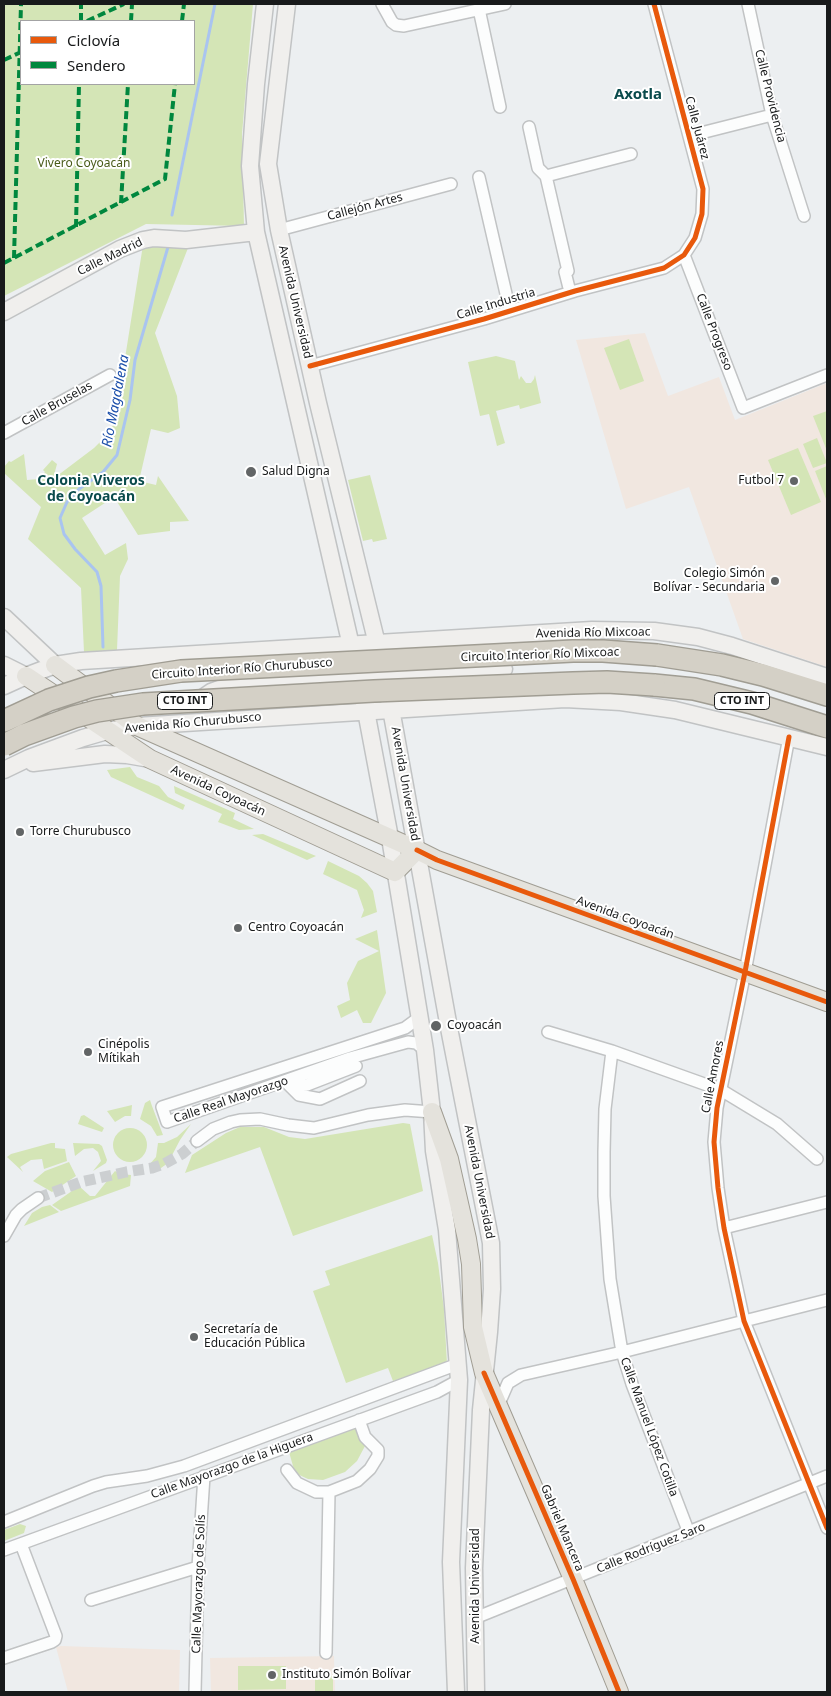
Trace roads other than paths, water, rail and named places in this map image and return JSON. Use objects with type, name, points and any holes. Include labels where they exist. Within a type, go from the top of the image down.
[{"type":"highway","name":"Circuito Interior Río Mixcoac","points":[[372,670],[573,652],[604,651],[657,655],[722,665],[827,695]]},
{"type":"highway","name":"CTO INT","points":[[4,744],[48,725],[90,713],[121,707],[187,700],[372,670],[654,685],[694,689],[752,704],[827,727]]},
{"type":"highway","name":"Circuito Interior Río Churubusco","points":[[4,721],[66,694],[140,677],[181,672],[372,670]]},
{"type":"main road","name":"Avenida Universidad","points":[[265,4],[256,84],[250,166],[256,232],[352,645],[372,670],[391,709],[491,1243],[492,1289],[481,1410],[474,1568],[476,1692]]},
{"type":"main road","name":"Avenida Universidad","points":[[287,4],[268,164],[279,230],[318,403],[372,670],[366,711],[390,838],[420,1017],[432,1112],[434,1151],[447,1230],[459,1380],[450,1562],[456,1692]]},
{"type":"main road","name":"Calle Madrid","points":[[4,312],[120,250],[143,240],[154,238],[186,240],[256,232]]},
{"type":"main road","points":[[4,617],[56,665]]},
{"type":"main road","name":"Avenida Río Mixcoac","points":[[352,645],[372,670],[525,634],[592,630],[654,631],[698,637],[732,646],[827,677]]},
{"type":"main road","points":[[523,701],[511,689],[504,669],[508,652],[514,643],[525,634]]},
{"type":"main road","name":"CTO INT","points":[[4,686],[56,665],[81,661],[352,645]]},
{"type":"main road","points":[[4,665],[26,676]]},
{"type":"main road","name":"Avenida Coyoacán","points":[[56,665],[137,726],[437,860],[827,1002]]},
{"type":"main road","points":[[190,722],[192,709],[198,701],[211,692],[225,686],[372,670],[504,669]]},
{"type":"main road","name":"Avenida Coyoacán","points":[[26,676],[107,731],[138,749],[150,759],[395,872]]},
{"type":"main road","name":"CTO INT","points":[[391,709],[565,699],[621,702],[675,710],[827,747]]},
{"type":"main road","name":"Avenida Río Churubusco","points":[[6,765],[107,731],[137,726],[391,709]]},
{"type":"main road","points":[[6,765],[105,754],[150,759]]},
{"type":"main road","points":[[395,872],[417,850]]},
{"type":"main road","name":"Gabriel Mancera","points":[[432,1112],[450,1159],[467,1239],[471,1264],[473,1327],[484,1373],[574,1579],[619,1692]]},
{"type":"main road","points":[[459,1380],[481,1410]]},
{"type":"street","points":[[382,4],[392,22],[396,25],[404,26],[505,4]]},
{"type":"street","name":"Calle Juárez","points":[[654,4],[703,189],[702,214],[695,238],[684,255]]},
{"type":"street","name":"Calle Providencia","points":[[748,4],[772,115],[804,216]]},
{"type":"street","points":[[479,10],[500,108]]},
{"type":"street","points":[[689,136],[772,115]]},
{"type":"street","points":[[529,127],[538,168],[546,176],[568,271],[565,272],[570,292],[574,291]]},
{"type":"street","points":[[546,176],[631,154]]},
{"type":"street","points":[[479,177],[510,311]]},
{"type":"street","name":"Callejón Artes","points":[[279,230],[452,184]]},
{"type":"street","name":"Calle Industria","points":[[310,366],[510,311],[574,291],[664,268],[684,255]]},
{"type":"street","name":"Calle Progreso","points":[[684,255],[743,408],[827,375]]},
{"type":"street","name":"Calle Bruselas","points":[[4,433],[110,375]]},
{"type":"street","name":"Calle Amores","points":[[789,737],[716,1116],[714,1142],[724,1228],[744,1321],[827,1528]]},
{"type":"street","name":"Calle Real Mayorazgo","points":[[420,1017],[408,1027],[351,1057],[287,1083],[167,1122],[162,1107],[351,1057],[408,1042],[412,1042],[425,1050]]},
{"type":"street","points":[[548,1032],[612,1051],[721,1090],[778,1124],[817,1159]]},
{"type":"street","name":"Calle Manuel López Cotilla","points":[[612,1051],[605,1109],[604,1196],[610,1279],[622,1352],[632,1384],[688,1533]]},
{"type":"street","points":[[287,1083],[299,1095],[320,1098],[360,1081]]},
{"type":"street","name":"Calle Real Mayorazgo","points":[[197,1141],[213,1129],[240,1120],[260,1119],[314,1128],[368,1115],[405,1110],[432,1112]]},
{"type":"street","points":[[4,1236],[22,1208],[38,1198]]},
{"type":"street","points":[[724,1228],[827,1202]]},
{"type":"street","points":[[498,1406],[508,1383],[521,1375],[622,1352],[827,1300]]},
{"type":"street","points":[[4,1522],[93,1486],[106,1482],[148,1476],[184,1466],[458,1364]]},
{"type":"street","name":"Calle Mayorazgo de la Higuera","points":[[4,1550],[437,1392],[459,1380]]},
{"type":"street","points":[[287,1470],[297,1483],[316,1492],[329,1492],[357,1481],[370,1470],[378,1456],[378,1450],[365,1437],[359,1420]]},
{"type":"street","name":"Calle Mayorazgo de Solís","points":[[195,1692],[198,1567],[204,1476]]},
{"type":"street","name":"Calle Rodríguez Saro","points":[[475,1618],[827,1476]]},
{"type":"street","points":[[326,1653],[329,1492]]},
{"type":"street","points":[[4,1658],[52,1642],[56,1636],[21,1544]]},
{"type":"street","points":[[91,1600],[198,1567]]},
{"type":"waterway","name":"Río Magdalena","points":[[172,215],[215,4]]},
{"type":"waterway","name":"Río Magdalena","points":[[103,647],[101,586],[97,572],[75,549],[64,534],[60,518],[67,502],[79,489],[103,472],[117,455],[130,400],[135,360],[168,247]]},
{"type":"tunnel","points":[[38,1198],[81,1182],[164,1164],[182,1154],[197,1141]]},
{"type":"place","name":"Salud Digna","points":[[251,472]]},
{"type":"place","name":"Futbol 7","points":[[794,481]]},
{"type":"place","name":"Colegio Simón Bolívar - Secundaria","points":[[775,581]]},
{"type":"place","name":"Torre Churubusco","points":[[20,832]]},
{"type":"place","name":"Centro Coyoacán","points":[[238,928]]},
{"type":"place","name":"Coyoacán","points":[[436,1026]]},
{"type":"place","name":"Cinépolis Mítikah","points":[[88,1052]]},
{"type":"place","name":"Secretaría de Educación Pública","points":[[194,1337]]},
{"type":"place","name":"Instituto Simón Bolívar","points":[[272,1675]]},
{"type":"district","name":"Axotla","points":[[638,95]]},
{"type":"district","name":"Colonia Viveros de Coyoacán","points":[[91,490]]},
{"type":"park label","name":"Vivero Coyoacán","points":[[84,164]]}]
